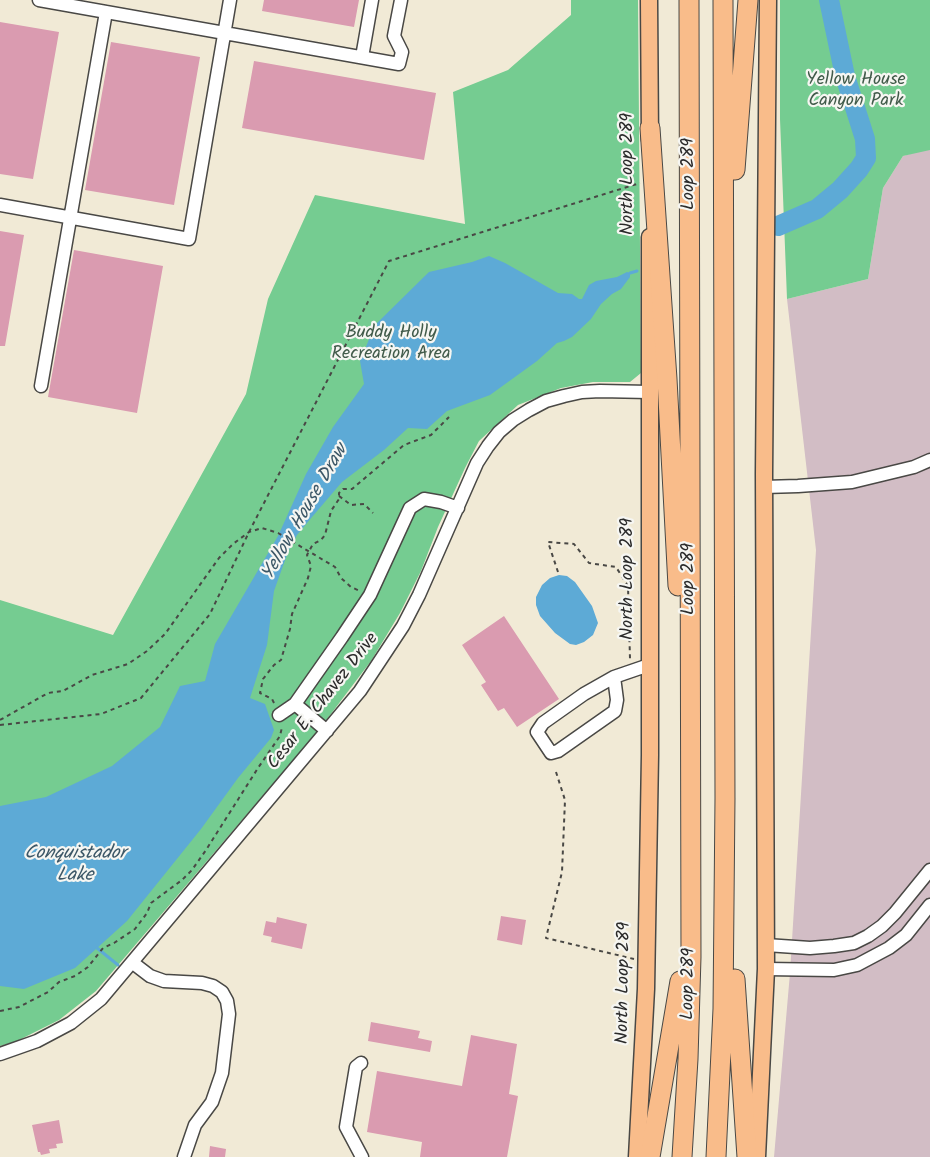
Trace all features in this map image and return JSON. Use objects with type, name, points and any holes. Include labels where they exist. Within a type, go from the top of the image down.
[{"type":"highway","name":"Loop 289","points":[[682,1157],[688,1059],[690,888],[689,0]]},
{"type":"highway","name":"Loop 289","points":[[716,1157],[723,1009],[725,798],[723,0]]},
{"type":"highway","points":[[724,261],[733,198],[748,0]]},
{"type":"highway","points":[[650,128],[675,526],[680,676],[690,713]]},
{"type":"highway","points":[[725,798],[733,957],[747,1157]]},
{"type":"highway","points":[[650,1157],[678,999],[681,974],[682,930],[690,888]]},
{"type":"main road","name":"North Loop 289","points":[[637,1157],[646,989],[650,392],[648,0]]},
{"type":"main road","points":[[757,1157],[766,970],[764,487],[768,0]]},
{"type":"street","points":[[39,0],[399,64],[402,52],[394,36],[401,0]]},
{"type":"street","points":[[0,206],[189,239],[230,0]]},
{"type":"street","points":[[362,57],[372,0]]},
{"type":"street","points":[[41,386],[106,12]]},
{"type":"street","name":"Cesar E. Chavez Drive","points":[[0,1054],[37,1041],[71,1023],[101,999],[360,691],[403,626],[419,596],[478,463],[499,432],[512,420],[546,401],[582,392],[650,392]]},
{"type":"street","points":[[764,487],[852,482],[914,467],[930,460]]},
{"type":"street","points":[[279,715],[295,704],[370,594],[410,508],[424,499],[458,508]]},
{"type":"street","points":[[614,677],[617,700],[615,711],[551,754],[537,732],[543,724],[584,694],[614,677],[649,665]]},
{"type":"street","points":[[295,704],[327,731]]},
{"type":"street","points":[[766,945],[810,948],[834,946],[854,942],[868,936],[895,913],[930,870]]},
{"type":"street","points":[[766,970],[834,970],[857,965],[880,953],[906,935],[930,905]]},
{"type":"street","points":[[133,963],[150,976],[164,981],[202,983],[213,986],[222,992],[227,1001],[230,1014],[222,1073],[212,1102],[195,1125],[184,1157]]},
{"type":"street","points":[[361,1064],[356,1067],[346,1127],[362,1157]]},
{"type":"path","points":[[0,725],[101,714],[141,698],[210,614],[249,532],[389,260],[650,180]]},
{"type":"path","points":[[0,1011],[19,1007],[37,999],[59,982],[75,976],[88,967],[103,948],[114,943],[135,928],[147,913],[151,903],[182,880],[192,870],[280,736],[282,728],[272,699],[260,693],[263,679],[274,665],[281,660],[290,629],[292,614],[308,578],[311,566],[307,555],[313,544],[321,540],[325,535],[331,511],[343,488],[352,488],[404,445],[431,435],[449,418]]},
{"type":"path","points":[[339,496],[351,505],[364,504],[373,513]]},
{"type":"path","points":[[0,720],[48,693],[64,691],[92,676],[128,664],[147,651],[165,634],[220,558],[233,544],[249,532],[262,528],[278,533],[335,567],[340,578],[351,587],[370,594]]},
{"type":"path","points":[[558,572],[548,542],[574,544],[589,563],[616,567],[628,586],[630,671]]},
{"type":"path","points":[[556,772],[565,800],[562,872],[546,938],[641,960]]},
{"type":"shaded area","points":[[927,149],[930,150],[930,1157],[774,1157],[790,973],[816,550],[787,299],[868,279],[883,188],[903,156]]},
{"type":"green space","name":"Buddy Holly Recreation Area","points":[[571,0],[638,0],[641,373],[630,382],[593,382],[561,388],[518,405],[479,441],[438,527],[421,571],[400,613],[371,661],[318,731],[96,991],[59,1020],[17,1041],[0,1046],[0,600],[113,635],[246,394],[268,299],[315,195],[465,224],[453,92],[508,70],[571,15]]},
{"type":"green space","name":"Yellow House Canyon Park","points":[[780,0],[930,0],[930,150],[903,156],[883,188],[868,279],[787,299],[780,119]]},
{"type":"water","name":"Conquistador Lake","points":[[489,256],[558,293],[572,294],[579,299],[582,299],[589,285],[596,281],[617,277],[627,272],[630,273],[630,277],[621,289],[601,304],[591,319],[572,337],[557,343],[537,361],[490,395],[447,411],[427,429],[408,428],[384,450],[342,482],[297,535],[288,552],[274,591],[267,645],[250,698],[265,704],[274,730],[271,738],[127,921],[75,968],[24,989],[0,986],[0,806],[46,797],[112,766],[160,727],[180,686],[205,681],[215,644],[278,536],[306,474],[333,427],[364,384],[360,361],[375,325],[429,272]]},
{"type":"water","points":[[559,575],[567,576],[575,582],[592,606],[598,623],[593,635],[576,645],[570,644],[555,633],[540,616],[536,605],[536,597],[542,585],[550,578]]},
{"type":"building","points":[[264,0],[359,0],[354,27],[262,11]]},
{"type":"building","points":[[0,22],[59,32],[33,179],[0,174]]},
{"type":"building","points":[[111,42],[200,57],[174,205],[85,190]]},
{"type":"building","points":[[254,61],[436,93],[424,160],[242,128]]},
{"type":"building","points":[[0,231],[24,235],[5,346],[0,346]]},
{"type":"building","points":[[74,250],[163,266],[137,413],[48,397]]},
{"type":"building","points":[[504,616],[559,699],[517,727],[504,708],[498,711],[481,685],[486,682],[462,645]]},
{"type":"building","points":[[501,916],[526,920],[522,945],[497,940]]},
{"type":"building","points":[[277,917],[307,924],[302,949],[271,942],[272,937],[263,935],[266,921],[276,923]]},
{"type":"building","points":[[371,1022],[420,1031],[418,1038],[432,1041],[430,1052],[368,1041]]},
{"type":"building","points":[[471,1035],[517,1044],[509,1094],[518,1096],[507,1157],[420,1157],[422,1142],[367,1132],[377,1071],[462,1086]]},
{"type":"building","points":[[59,1120],[63,1143],[56,1144],[57,1148],[49,1149],[50,1153],[41,1155],[38,1152],[32,1125]]},
{"type":"building","points":[[210,1146],[226,1149],[225,1157],[209,1157]]},
{"type":"waterway","name":"Yellow House Draw","points":[[778,226],[817,209],[840,190],[859,169],[866,158],[865,139],[845,76],[829,0]]},
{"type":"waterway","name":"Yellow House Draw","points":[[630,273],[637,271]]},
{"type":"waterway","points":[[97,948],[118,965]]}]
